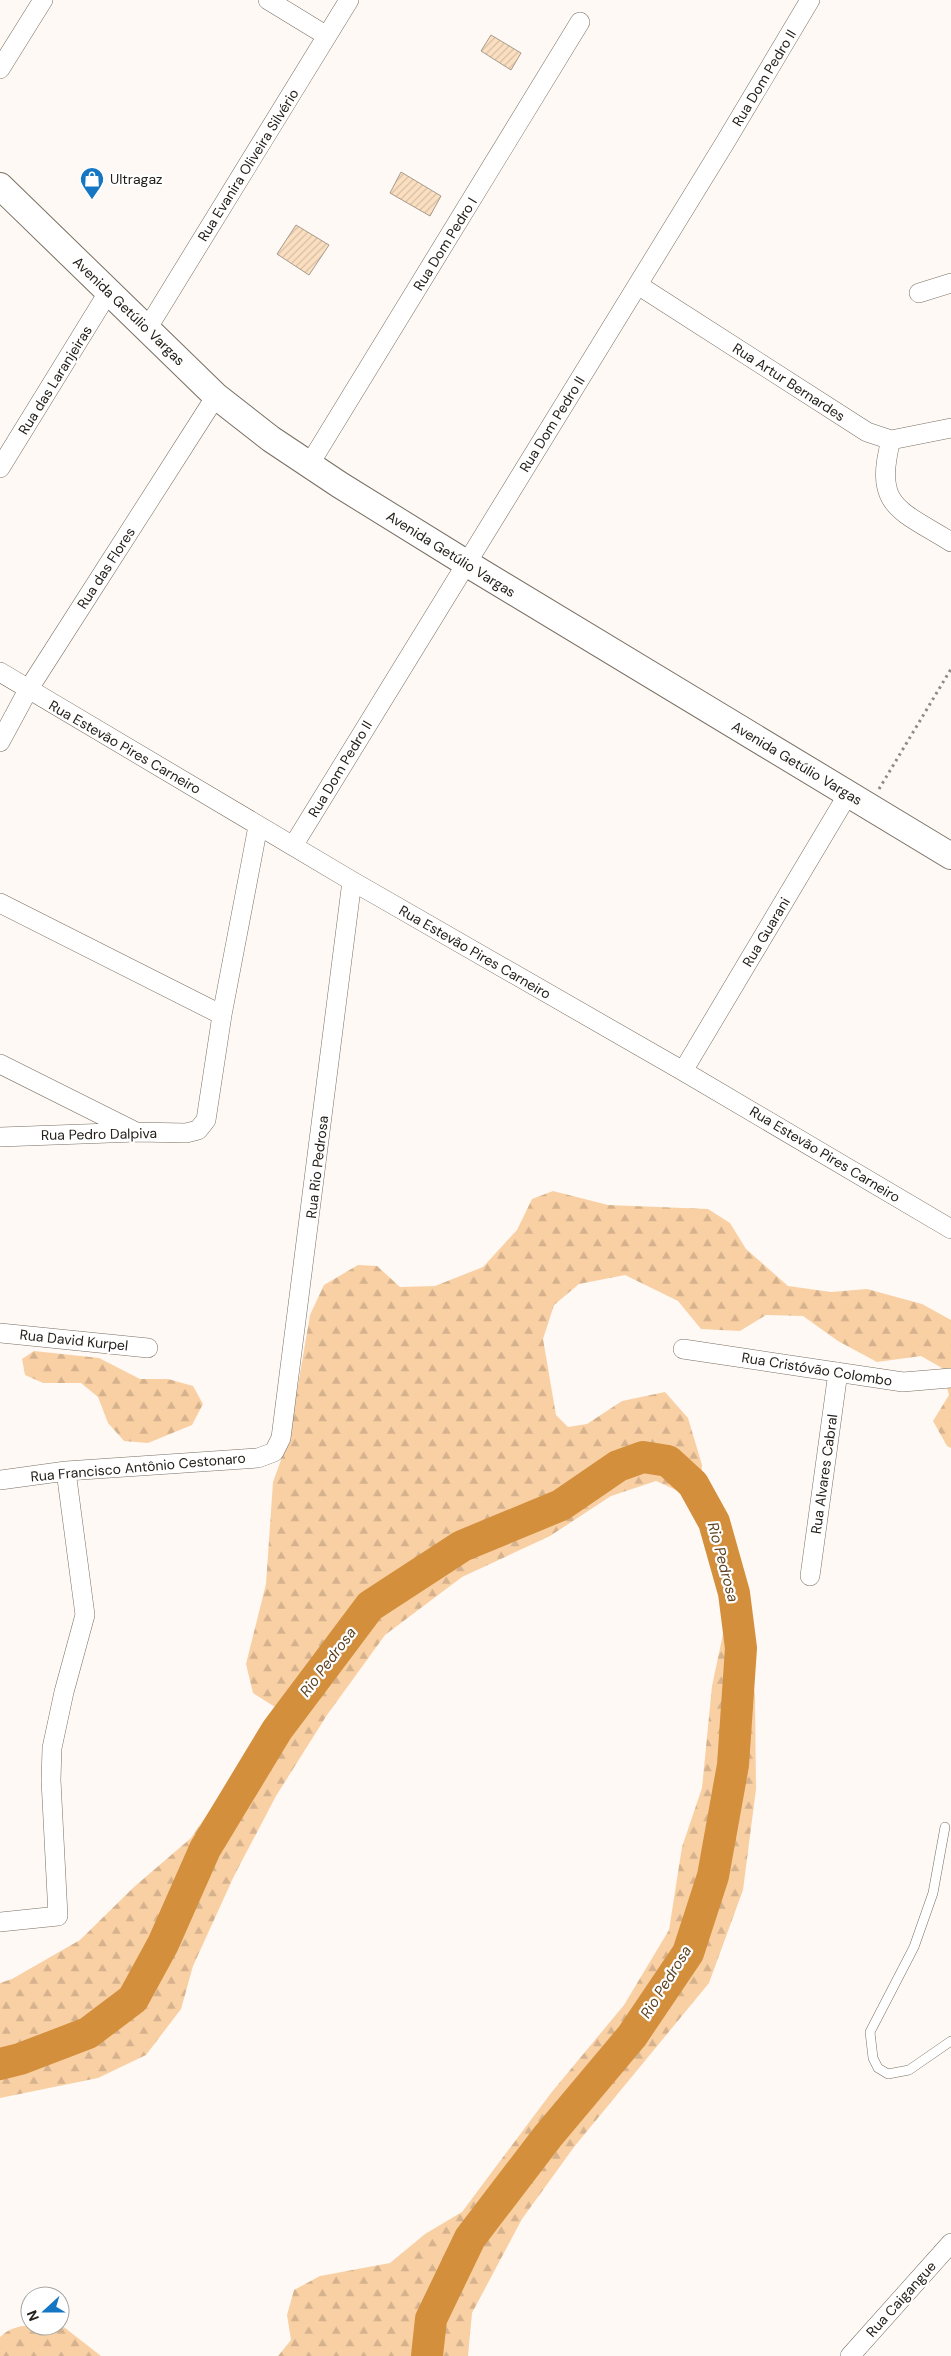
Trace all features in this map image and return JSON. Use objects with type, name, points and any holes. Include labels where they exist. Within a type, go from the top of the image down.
[{"type":"street","points":[[0,69],[43,0]]},
{"type":"street","points":[[268,0],[327,36]]},
{"type":"street","name":"Rua Evanira Oliveira Silvério","points":[[147,329],[349,0]]},
{"type":"street","name":"Rua Dom Pedro II","points":[[293,846],[638,285],[810,0]]},
{"type":"street","name":"Rua Dom Pedro I","points":[[309,464],[580,22]]},
{"type":"street","name":"Avenida Getúlio Vargas","points":[[0,186],[216,396],[271,439],[466,564],[951,856]]},
{"type":"street","points":[[919,293],[951,283]]},
{"type":"street","name":"Rua Artur Bernardes","points":[[638,285],[867,432],[891,440],[951,428]]},
{"type":"street","name":"Rua das Laranjeiras","points":[[0,468],[109,291]]},
{"type":"street","name":"Rua das Flores","points":[[0,742],[28,690],[216,396]]},
{"type":"street","points":[[891,440],[885,465],[888,495],[898,509],[951,542]]},
{"type":"street","name":"Rua Estevão Pires Carneiro","points":[[0,672],[258,826],[683,1071],[951,1229]]},
{"type":"street","name":"Rua Guarani","points":[[683,1071],[858,800]]},
{"type":"street","points":[[0,903],[222,1014],[258,826]]},
{"type":"street","name":"Rua Rio Pedrosa","points":[[274,1452],[281,1438],[300,1308],[352,881]]},
{"type":"street","name":"Rua Pedro Dalpiva","points":[[0,1137],[137,1132],[186,1133],[198,1130],[206,1120],[222,1014]]},
{"type":"street","points":[[0,1064],[137,1132]]},
{"type":"street","name":"Rua David Kurpel","points":[[0,1333],[148,1348]]},
{"type":"street","name":"Rua Cristóvão Colombo","points":[[683,1349],[903,1382],[951,1378]]},
{"type":"street","name":"Rua Alvares Cabral","points":[[810,1576],[838,1372]]},
{"type":"street","name":"Rua Francisco Antônio Cestonaro","points":[[0,1480],[66,1471],[258,1458],[274,1452]]},
{"type":"street","points":[[0,1922],[58,1916],[51,1780],[52,1748],[64,1692],[85,1615],[66,1471]]},
{"type":"street","name":"Rua Caigangue","points":[[850,2356],[951,2243]]},
{"type":"lane","points":[[945,1827],[933,1893],[914,1947],[870,2032],[873,2058],[878,2068],[888,2074],[909,2070],[951,2041]]},
{"type":"path","points":[[858,800],[951,669]]},
{"type":"green space","points":[[553,1191],[608,1205],[708,1209],[730,1223],[746,1249],[788,1286],[831,1292],[867,1289],[922,1304],[951,1320],[951,1448],[947,1446],[933,1421],[949,1395],[942,1368],[921,1356],[877,1362],[838,1341],[803,1316],[766,1315],[740,1331],[701,1329],[678,1301],[625,1275],[579,1284],[554,1305],[543,1339],[556,1415],[568,1427],[587,1424],[622,1401],[665,1392],[688,1418],[702,1465],[701,1486],[685,1494],[656,1481],[611,1496],[550,1536],[462,1577],[385,1635],[327,1715],[276,1796],[234,1876],[193,1966],[181,2009],[146,2055],[98,2078],[0,2098],[0,1983],[12,1979],[80,1940],[134,1887],[191,1838],[248,1754],[276,1720],[275,1707],[253,1693],[246,1664],[266,1584],[273,1482],[289,1438],[310,1315],[324,1285],[358,1265],[377,1266],[400,1287],[435,1286],[483,1267],[517,1230],[532,1199]]},
{"type":"green space","points":[[34,1351],[99,1358],[140,1379],[168,1379],[193,1386],[203,1404],[192,1425],[148,1443],[124,1441],[108,1423],[98,1397],[81,1383],[43,1383],[25,1375],[22,1359]]},
{"type":"green space","points":[[732,1626],[746,1640],[755,1695],[756,1789],[743,1890],[709,1983],[574,2147],[522,2219],[472,2313],[468,2356],[278,2356],[291,2340],[287,2315],[294,2290],[320,2276],[390,2263],[425,2234],[462,2212],[551,2093],[624,2005],[669,1930],[682,1847],[702,1788],[712,1686],[723,1634]]},
{"type":"green space","points":[[20,2326],[20,2336],[70,2336],[70,2332],[101,2356],[0,2356],[0,2337]]},
{"type":"building","points":[[491,35],[521,53],[511,70],[481,51]]},
{"type":"building","points":[[401,172],[441,196],[430,216],[390,193]]},
{"type":"building","points":[[296,225],[329,245],[309,275],[277,254]]},
{"type":"waterway","name":"Rio Pedrosa","points":[[0,2064],[20,2059],[88,2033],[133,1999],[163,1944],[205,1849],[277,1730],[370,1606],[462,1546],[561,1505],[618,1466],[643,1457],[668,1461],[693,1484],[714,1522],[734,1593],[741,1648],[733,1765],[713,1876],[688,1953],[632,2036],[548,2136],[470,2238],[431,2319],[427,2356]]},
{"type":"place","name":"Ultragaz","points":[[92,200]]}]
